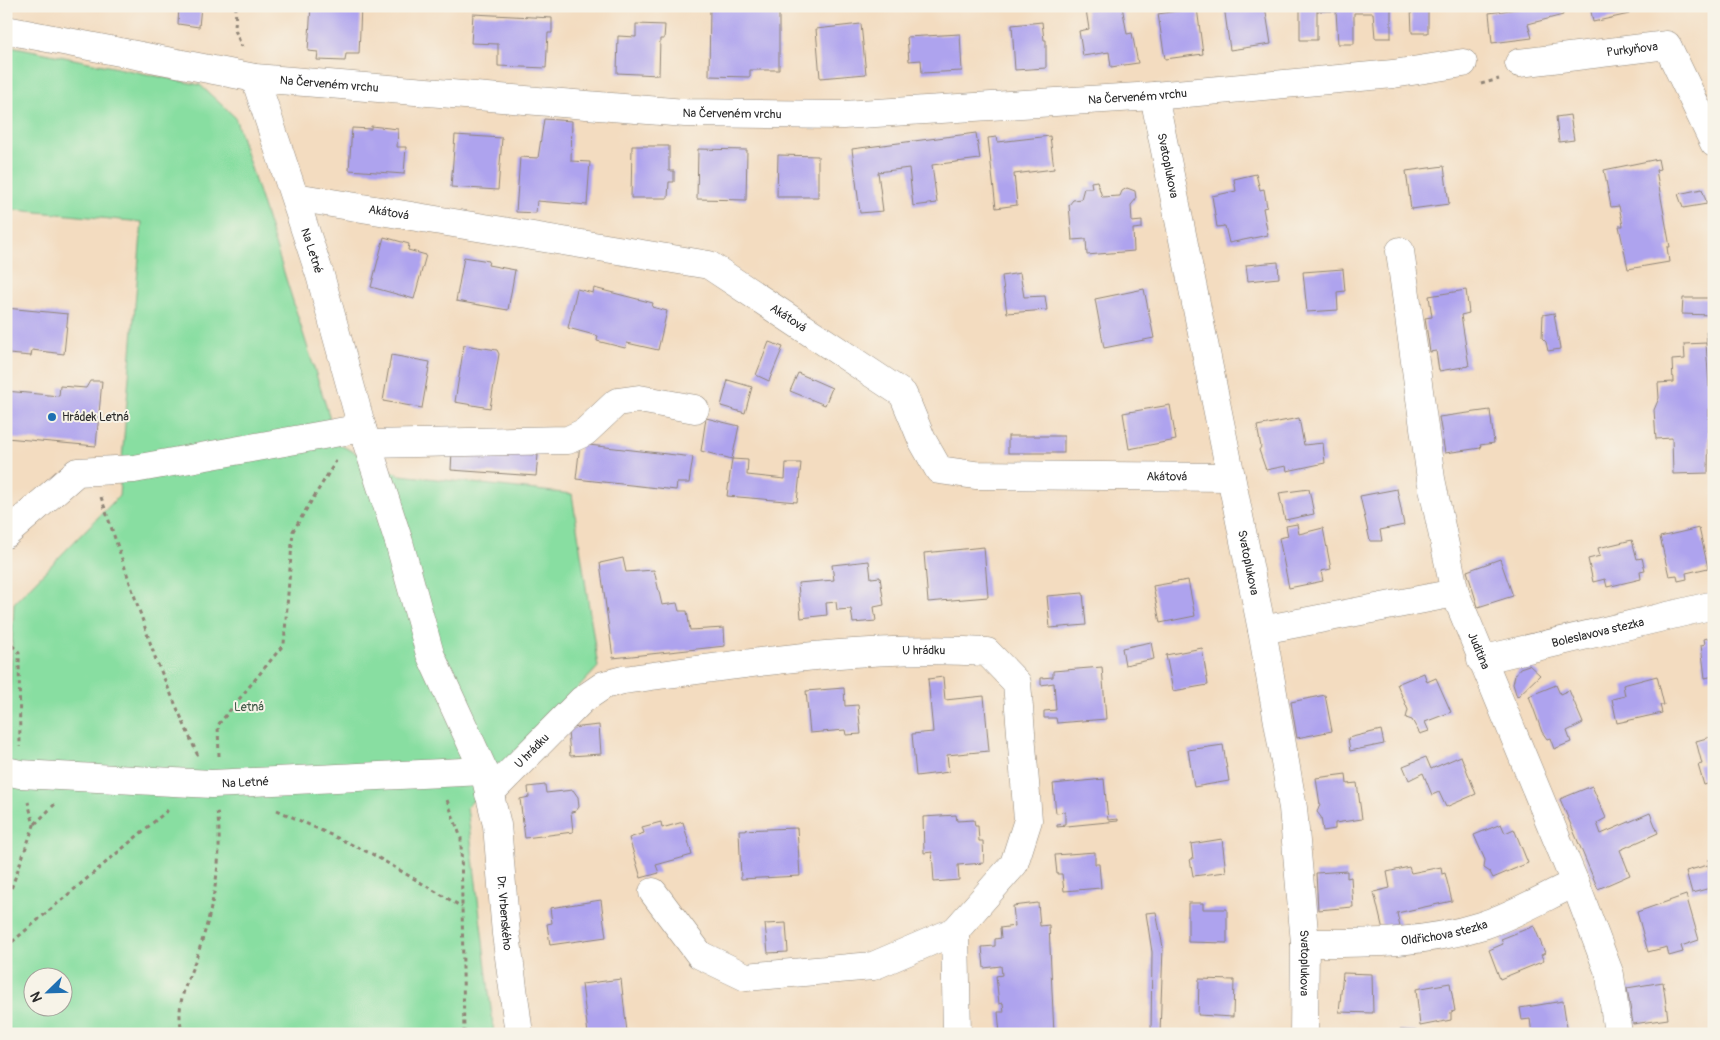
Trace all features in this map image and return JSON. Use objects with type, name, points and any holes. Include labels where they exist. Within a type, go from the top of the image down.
[{"type":"street","name":"Na Červeném vrchu","points":[[6,30],[255,78],[685,113],[843,115],[1154,96],[1393,74],[1463,63]]},
{"type":"street","name":"Purkyňova","points":[[1519,63],[1667,45],[1713,141]]},
{"type":"street","name":"Na Letné","points":[[255,78],[320,275],[365,436],[399,542],[430,654],[487,782]]},
{"type":"street","name":"Svatoplukova","points":[[1154,96],[1262,630],[1293,808],[1306,943],[1304,1034]]},
{"type":"street","name":"Akátová","points":[[295,197],[709,265],[903,394],[922,440],[939,470],[975,475],[1231,477]]},
{"type":"street","name":"Juditina","points":[[1400,251],[1431,479],[1455,593],[1481,660],[1575,883],[1610,975],[1618,1034]]},
{"type":"street","points":[[6,534],[77,472],[134,469],[365,436],[568,440],[585,432],[617,402],[639,399],[696,409]]},
{"type":"street","points":[[1262,630],[1455,593]]},
{"type":"street","name":"Boleslavova stezka","points":[[1481,660],[1714,605]]},
{"type":"street","name":"U hrádku","points":[[487,782],[582,700],[604,685],[623,680],[794,657],[939,649],[987,652],[1017,683],[1028,820],[1014,864],[955,931]]},
{"type":"street","name":"Na Letné","points":[[6,771],[210,784],[438,774],[487,782]]},
{"type":"street","name":"Dr. Vrbenského","points":[[487,782],[498,825],[506,934],[519,1034]]},
{"type":"street","name":"Oldřichova stezka","points":[[1306,943],[1391,942],[1438,937],[1482,925],[1575,883]]},
{"type":"street","points":[[653,892],[700,955],[746,978],[873,966],[955,931],[957,1034]]},
{"type":"path","points":[[236,6],[235,30],[255,78]]},
{"type":"path","points":[[6,947],[210,784],[218,725],[284,644],[293,531],[331,469],[365,436]]},
{"type":"path","points":[[109,470],[100,495],[156,660],[210,784],[219,826],[216,878],[200,949],[180,999],[180,1025],[183,1034]]},
{"type":"path","points":[[438,774],[461,838],[464,1034]]},
{"type":"path","points":[[273,808],[372,854],[462,907]]},
{"type":"green space","name":"Letná","points":[[6,45],[200,85],[235,117],[338,444],[400,475],[572,494],[598,667],[467,807],[494,1034],[6,1034],[6,757],[14,603],[119,496],[142,222],[6,209]]},
{"type":"building","points":[[179,6],[201,6],[199,27],[178,24]]},
{"type":"building","points":[[311,6],[361,6],[359,54],[346,54],[345,61],[317,60],[318,52],[308,51]]},
{"type":"building","points":[[779,6],[779,70],[750,70],[750,77],[709,76],[710,7]]},
{"type":"building","points":[[1122,6],[1127,34],[1132,33],[1138,63],[1111,67],[1109,52],[1083,56],[1079,31],[1089,29],[1086,10]]},
{"type":"building","points":[[1224,6],[1265,6],[1271,44],[1230,50]]},
{"type":"building","points":[[1300,6],[1428,6],[1428,33],[1412,33],[1411,8],[1391,8],[1391,38],[1375,38],[1373,13],[1354,13],[1354,44],[1338,44],[1336,11],[1317,11],[1317,40],[1300,40]]},
{"type":"building","points":[[1524,6],[1561,6],[1563,15],[1528,24],[1532,38],[1492,43],[1489,13],[1524,8]]},
{"type":"building","points":[[1590,6],[1628,6],[1629,14],[1593,22]]},
{"type":"building","points":[[1197,8],[1203,54],[1165,59],[1158,14]]},
{"type":"building","points":[[473,14],[552,18],[552,33],[548,33],[546,68],[498,66],[498,44],[471,43]]},
{"type":"building","points":[[1042,22],[1044,40],[1046,40],[1046,68],[1015,70],[1012,25]]},
{"type":"building","points":[[636,24],[665,25],[664,39],[660,39],[659,75],[617,73],[618,36],[636,37]]},
{"type":"building","points":[[861,24],[866,74],[820,78],[816,29]]},
{"type":"building","points":[[960,34],[962,71],[922,73],[921,60],[909,61],[907,37]]},
{"type":"building","points":[[1570,115],[1574,140],[1559,142],[1556,117]]},
{"type":"building","points":[[544,119],[572,121],[571,161],[590,162],[587,205],[537,201],[536,213],[516,212],[520,157],[538,158]]},
{"type":"building","points":[[371,126],[398,129],[397,147],[406,147],[404,174],[349,170],[352,128],[371,129]]},
{"type":"building","points":[[976,133],[980,159],[932,165],[937,203],[913,206],[909,168],[878,172],[883,211],[860,213],[852,149]]},
{"type":"building","points":[[455,135],[502,138],[498,190],[451,187]]},
{"type":"building","points":[[1050,136],[1054,169],[1014,174],[1017,205],[996,208],[988,138],[997,137],[998,142]]},
{"type":"building","points":[[632,146],[669,146],[669,171],[674,171],[674,182],[669,182],[668,198],[631,198]]},
{"type":"building","points":[[698,149],[747,150],[746,200],[697,199]]},
{"type":"building","points":[[778,155],[818,156],[818,197],[777,197]]},
{"type":"building","points":[[1658,159],[1660,169],[1656,170],[1670,247],[1667,247],[1669,262],[1628,269],[1619,226],[1623,226],[1619,206],[1611,207],[1604,170]]},
{"type":"building","points":[[1444,166],[1449,204],[1411,209],[1406,171]]},
{"type":"building","points":[[1256,174],[1260,190],[1264,189],[1267,207],[1263,208],[1268,235],[1229,243],[1225,226],[1217,227],[1212,196],[1236,191],[1234,179]]},
{"type":"building","points":[[1097,181],[1102,197],[1120,196],[1122,191],[1127,188],[1135,191],[1136,199],[1131,205],[1132,222],[1142,221],[1142,228],[1133,229],[1134,251],[1087,255],[1086,239],[1072,240],[1069,205],[1073,200],[1081,199],[1084,188],[1092,188],[1091,182]]},
{"type":"building","points":[[1702,189],[1707,204],[1683,208],[1678,194]]},
{"type":"building","points":[[384,237],[409,244],[408,250],[426,255],[414,299],[371,287]]},
{"type":"building","points":[[464,257],[489,261],[488,265],[515,270],[508,310],[456,301]]},
{"type":"building","points":[[1278,262],[1279,278],[1248,281],[1246,265]]},
{"type":"building","points":[[1343,269],[1345,291],[1337,292],[1338,310],[1307,312],[1303,272]]},
{"type":"building","points":[[1020,273],[1024,297],[1045,296],[1047,310],[1007,313],[1002,276]]},
{"type":"building","points":[[594,288],[653,303],[652,307],[667,311],[658,350],[627,343],[625,348],[597,341],[598,336],[568,328],[577,289],[593,293]]},
{"type":"building","points":[[1144,289],[1154,338],[1104,348],[1095,299]]},
{"type":"building","points":[[1466,290],[1469,313],[1461,315],[1469,366],[1439,371],[1436,351],[1430,352],[1425,318],[1432,317],[1429,296]]},
{"type":"building","points":[[1683,298],[1714,298],[1714,345],[1707,345],[1706,331],[1712,331],[1711,315],[1682,314]]},
{"type":"building","points":[[6,308],[68,314],[64,354],[32,350],[31,356],[9,354],[9,350],[6,350]]},
{"type":"building","points":[[1554,313],[1560,349],[1548,351],[1546,342],[1542,338],[1543,315]]},
{"type":"building","points":[[769,342],[783,347],[769,381],[756,375]]},
{"type":"building","points":[[1706,343],[1709,387],[1712,387],[1713,408],[1709,408],[1708,473],[1673,474],[1672,438],[1656,439],[1654,410],[1659,398],[1658,383],[1673,382],[1672,360],[1685,359],[1684,344]]},
{"type":"building","points":[[464,345],[497,350],[499,354],[490,408],[455,402]]},
{"type":"building","points":[[391,355],[430,362],[422,408],[383,401]]},
{"type":"building","points":[[798,373],[832,388],[825,405],[790,391]]},
{"type":"building","points":[[728,380],[752,387],[745,413],[721,406]]},
{"type":"building","name":"Hrádek Letná","points":[[90,381],[102,381],[96,446],[6,438],[6,391],[59,396],[60,386],[86,388]]},
{"type":"building","points":[[1170,405],[1176,440],[1129,449],[1123,413]]},
{"type":"building","points":[[1490,410],[1494,443],[1480,445],[1481,448],[1445,453],[1439,417]]},
{"type":"building","points":[[706,418],[739,426],[732,459],[701,451]]},
{"type":"building","points":[[1299,418],[1304,445],[1323,443],[1325,463],[1287,471],[1286,466],[1266,470],[1259,450],[1261,447],[1257,426]]},
{"type":"building","points":[[1008,436],[1064,436],[1064,453],[1008,453]]},
{"type":"building","points":[[580,444],[693,457],[689,483],[677,483],[676,490],[576,479]]},
{"type":"building","points":[[452,451],[538,455],[536,476],[451,470]]},
{"type":"building","points":[[732,459],[748,460],[747,475],[785,479],[786,463],[801,463],[797,502],[727,496]]},
{"type":"building","points":[[1309,489],[1314,514],[1285,520],[1279,493]]},
{"type":"building","points":[[1397,489],[1404,525],[1380,530],[1382,541],[1370,541],[1360,496]]},
{"type":"building","points":[[1297,524],[1299,534],[1323,528],[1331,569],[1321,571],[1323,581],[1289,588],[1279,538],[1288,536],[1286,526]]},
{"type":"building","points":[[1699,528],[1708,568],[1686,573],[1687,579],[1678,581],[1677,575],[1669,576],[1660,537]]},
{"type":"building","points":[[1632,540],[1637,559],[1642,558],[1645,570],[1640,571],[1641,579],[1607,587],[1605,579],[1593,582],[1588,559],[1600,556],[1598,548]]},
{"type":"building","points":[[984,547],[988,597],[928,602],[924,553]]},
{"type":"building","points":[[623,558],[626,572],[654,570],[662,605],[677,603],[679,611],[687,611],[690,630],[724,628],[725,646],[613,658],[600,563]]},
{"type":"building","points":[[1500,559],[1513,596],[1478,607],[1467,571]]},
{"type":"building","points":[[869,561],[871,578],[880,577],[884,605],[874,607],[876,621],[853,623],[851,609],[837,610],[836,602],[826,603],[827,615],[801,618],[798,583],[834,580],[832,565]]},
{"type":"building","points":[[1188,580],[1195,616],[1160,623],[1153,586]]},
{"type":"building","points":[[1083,593],[1086,625],[1050,628],[1047,596]]},
{"type":"building","points":[[1714,633],[1714,676],[1705,678],[1701,645],[1705,644],[1704,639],[1711,637],[1710,634]]},
{"type":"building","points":[[1151,642],[1154,659],[1125,665],[1122,648]]},
{"type":"building","points":[[1202,648],[1208,685],[1173,691],[1166,655]]},
{"type":"building","points":[[1529,665],[1540,675],[1517,697],[1513,684],[1515,675],[1520,668]]},
{"type":"building","points":[[1102,667],[1106,719],[1057,723],[1056,718],[1044,718],[1044,711],[1056,710],[1054,683],[1041,685],[1041,678],[1053,677],[1053,671]]},
{"type":"building","points":[[1424,673],[1427,682],[1436,678],[1451,712],[1425,722],[1429,731],[1420,734],[1412,720],[1406,718],[1408,710],[1397,684]]},
{"type":"building","points":[[1657,676],[1664,705],[1660,705],[1662,713],[1617,723],[1612,699],[1625,696],[1623,685]]},
{"type":"building","points":[[943,677],[945,700],[984,696],[989,751],[947,755],[949,772],[916,776],[912,734],[933,732],[928,679]]},
{"type":"building","points":[[1556,685],[1560,694],[1569,690],[1583,723],[1567,731],[1571,742],[1554,749],[1550,738],[1547,739],[1542,732],[1529,696]]},
{"type":"building","points":[[844,688],[845,706],[858,705],[861,734],[846,735],[845,730],[810,733],[806,691]]},
{"type":"building","points":[[1325,695],[1332,731],[1297,738],[1291,702]]},
{"type":"building","points":[[599,725],[601,754],[570,756],[568,731],[571,728]]},
{"type":"building","points":[[1381,730],[1384,744],[1350,751],[1348,738]]},
{"type":"building","points":[[1714,736],[1714,782],[1704,785],[1698,765],[1702,764],[1696,741]]},
{"type":"building","points":[[1223,745],[1229,781],[1194,787],[1188,750]]},
{"type":"building","points":[[1461,756],[1476,794],[1446,807],[1439,792],[1432,795],[1423,773],[1409,780],[1403,766],[1426,757],[1431,769]]},
{"type":"building","points":[[1346,774],[1347,784],[1357,783],[1362,819],[1335,823],[1335,829],[1323,831],[1321,817],[1317,812],[1320,805],[1316,778]]},
{"type":"building","points":[[1104,779],[1108,820],[1118,819],[1118,821],[1057,827],[1057,825],[1065,824],[1065,812],[1056,813],[1053,784]]},
{"type":"building","points":[[545,785],[546,793],[573,790],[578,797],[579,807],[576,811],[571,812],[573,832],[525,838],[520,799],[529,797],[528,787]]},
{"type":"building","points":[[1592,786],[1606,818],[1597,823],[1601,834],[1650,813],[1658,833],[1620,850],[1630,875],[1598,889],[1560,799]]},
{"type":"building","points":[[956,815],[957,821],[974,820],[975,826],[978,826],[979,841],[983,841],[984,863],[958,865],[959,880],[934,882],[932,852],[924,853],[923,817]]},
{"type":"building","points":[[661,822],[662,828],[683,822],[692,855],[656,865],[659,873],[641,878],[629,838],[644,833],[642,827]]},
{"type":"building","points":[[1501,824],[1505,833],[1514,829],[1528,863],[1493,878],[1490,872],[1484,868],[1485,860],[1474,835]]},
{"type":"building","points":[[797,828],[800,876],[741,879],[739,830]]},
{"type":"building","points":[[1222,839],[1226,872],[1193,876],[1190,859],[1193,859],[1191,844]]},
{"type":"building","points":[[1095,852],[1095,864],[1099,864],[1101,888],[1064,891],[1062,874],[1057,874],[1055,855]]},
{"type":"building","points":[[1714,859],[1714,874],[1712,875],[1708,860]]},
{"type":"building","points":[[1708,865],[1714,887],[1692,893],[1686,871]]},
{"type":"building","points":[[1409,867],[1411,873],[1441,867],[1442,874],[1445,873],[1452,901],[1397,913],[1400,927],[1383,930],[1374,892],[1390,888],[1387,872]]},
{"type":"building","points":[[1347,871],[1347,878],[1351,877],[1353,907],[1318,910],[1316,873]]},
{"type":"building","points":[[1686,895],[1699,940],[1681,946],[1683,952],[1669,956],[1667,947],[1648,952],[1637,912]]},
{"type":"building","points":[[601,900],[606,937],[550,945],[547,924],[552,923],[550,908]]},
{"type":"building","points":[[1038,903],[1040,926],[1049,925],[1054,1034],[1000,1034],[998,1012],[1004,1012],[1003,1003],[999,1004],[996,976],[1002,975],[1001,966],[984,968],[982,947],[995,946],[995,939],[1001,938],[1000,928],[1015,926],[1013,906]]},
{"type":"building","points":[[1188,903],[1203,903],[1203,909],[1227,909],[1227,943],[1188,942]]},
{"type":"building","points":[[1156,912],[1163,947],[1160,1034],[1151,1034],[1152,952],[1146,913]]},
{"type":"building","points":[[786,923],[788,952],[768,953],[765,924]]},
{"type":"building","points":[[1534,926],[1545,953],[1541,955],[1544,961],[1500,979],[1489,950],[1503,944],[1501,939]]},
{"type":"building","points":[[1343,973],[1372,974],[1373,1013],[1339,1012]]},
{"type":"building","points":[[621,979],[627,1032],[588,1034],[582,984]]},
{"type":"building","points":[[1199,979],[1234,980],[1233,1017],[1198,1015]]},
{"type":"building","points":[[1663,982],[1668,1019],[1633,1024],[1627,988]]},
{"type":"building","points":[[1450,983],[1455,1011],[1451,1012],[1451,1020],[1420,1026],[1416,989]]},
{"type":"building","points":[[1563,1001],[1568,1034],[1532,1034],[1530,1019],[1522,1020],[1520,1008]]},
{"type":"building","points":[[1399,1030],[1416,1031],[1417,1034],[1399,1034]]},
{"type":"place","name":"Hrádek Letná","points":[[52,417]]}]
